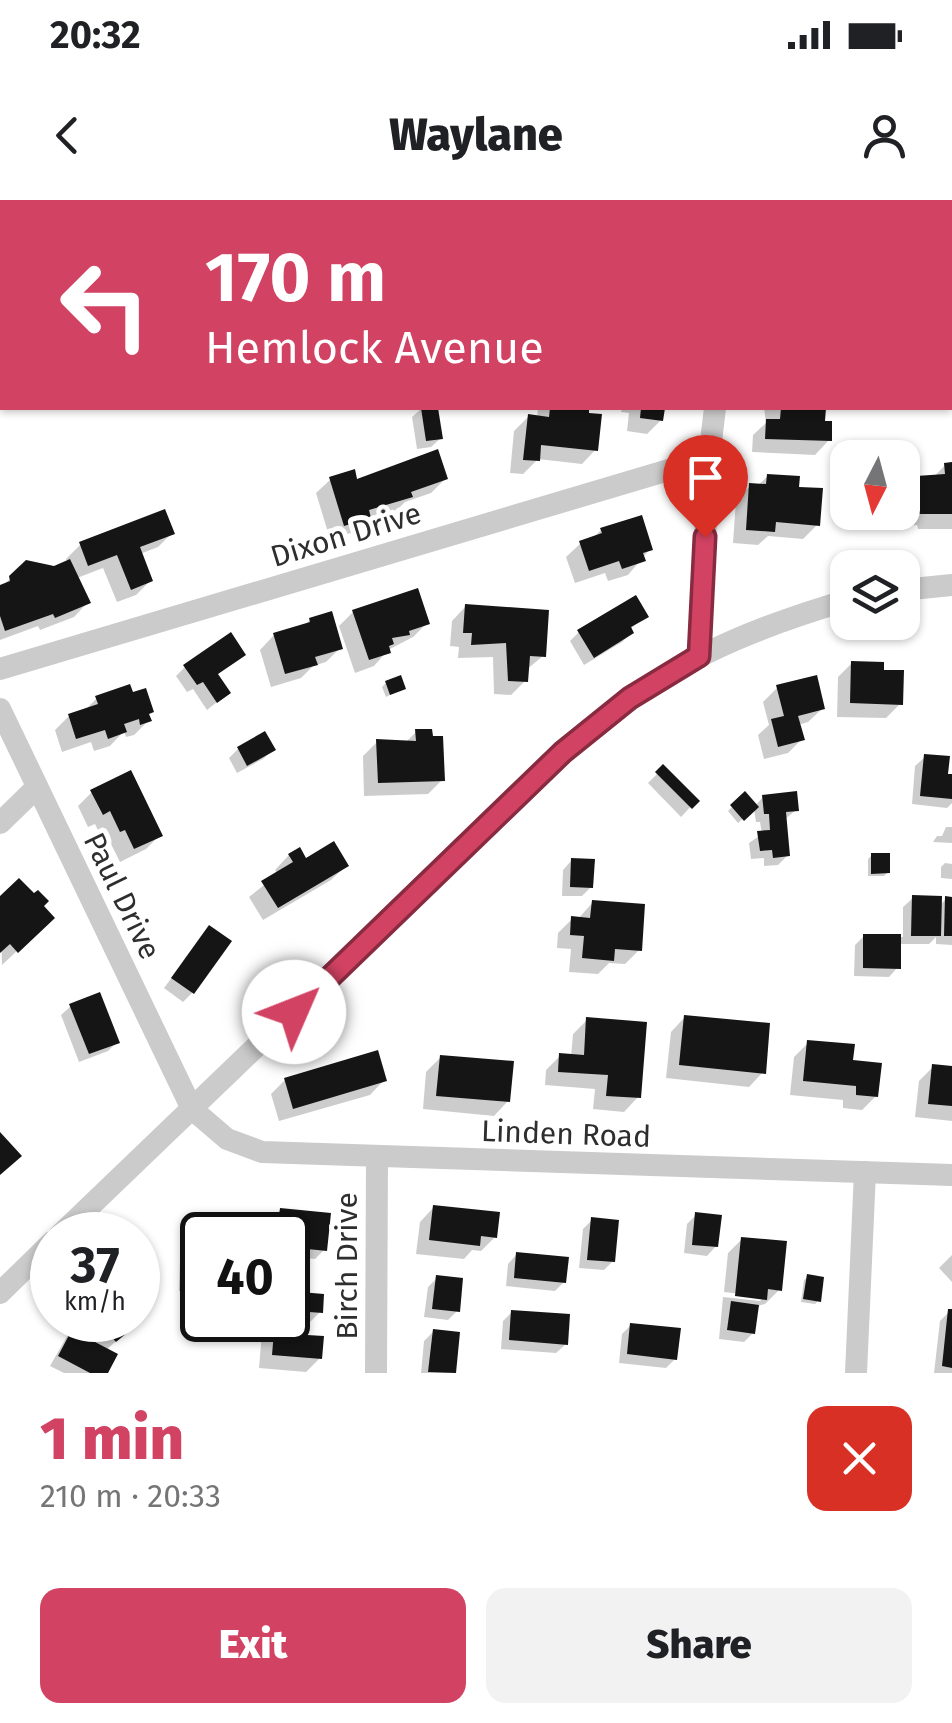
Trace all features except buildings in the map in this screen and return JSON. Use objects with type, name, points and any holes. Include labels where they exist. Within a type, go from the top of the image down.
[{"type":"street","points":[[699,656],[715,410]]},
{"type":"street","name":"Dixon Drive","points":[[0,669],[709,458]]},
{"type":"street","points":[[920,588],[952,584]]},
{"type":"street","points":[[84,1212],[563,752],[630,698],[699,656],[753,630],[830,606]]},
{"type":"street","name":"Paul Drive","points":[[0,709],[192,1109]]},
{"type":"street","points":[[0,822],[36,788]]},
{"type":"street","name":"Linden Road","points":[[192,1109],[227,1140],[262,1152],[952,1175]]},
{"type":"street","name":"Birch Drive","points":[[376,1373],[377,1158]]},
{"type":"street","points":[[856,1373],[866,1172]]},
{"type":"street","points":[[0,1293],[30,1264]]},
{"type":"route","points":[[294,1012],[563,752],[630,698],[699,656],[705,537]]}]
